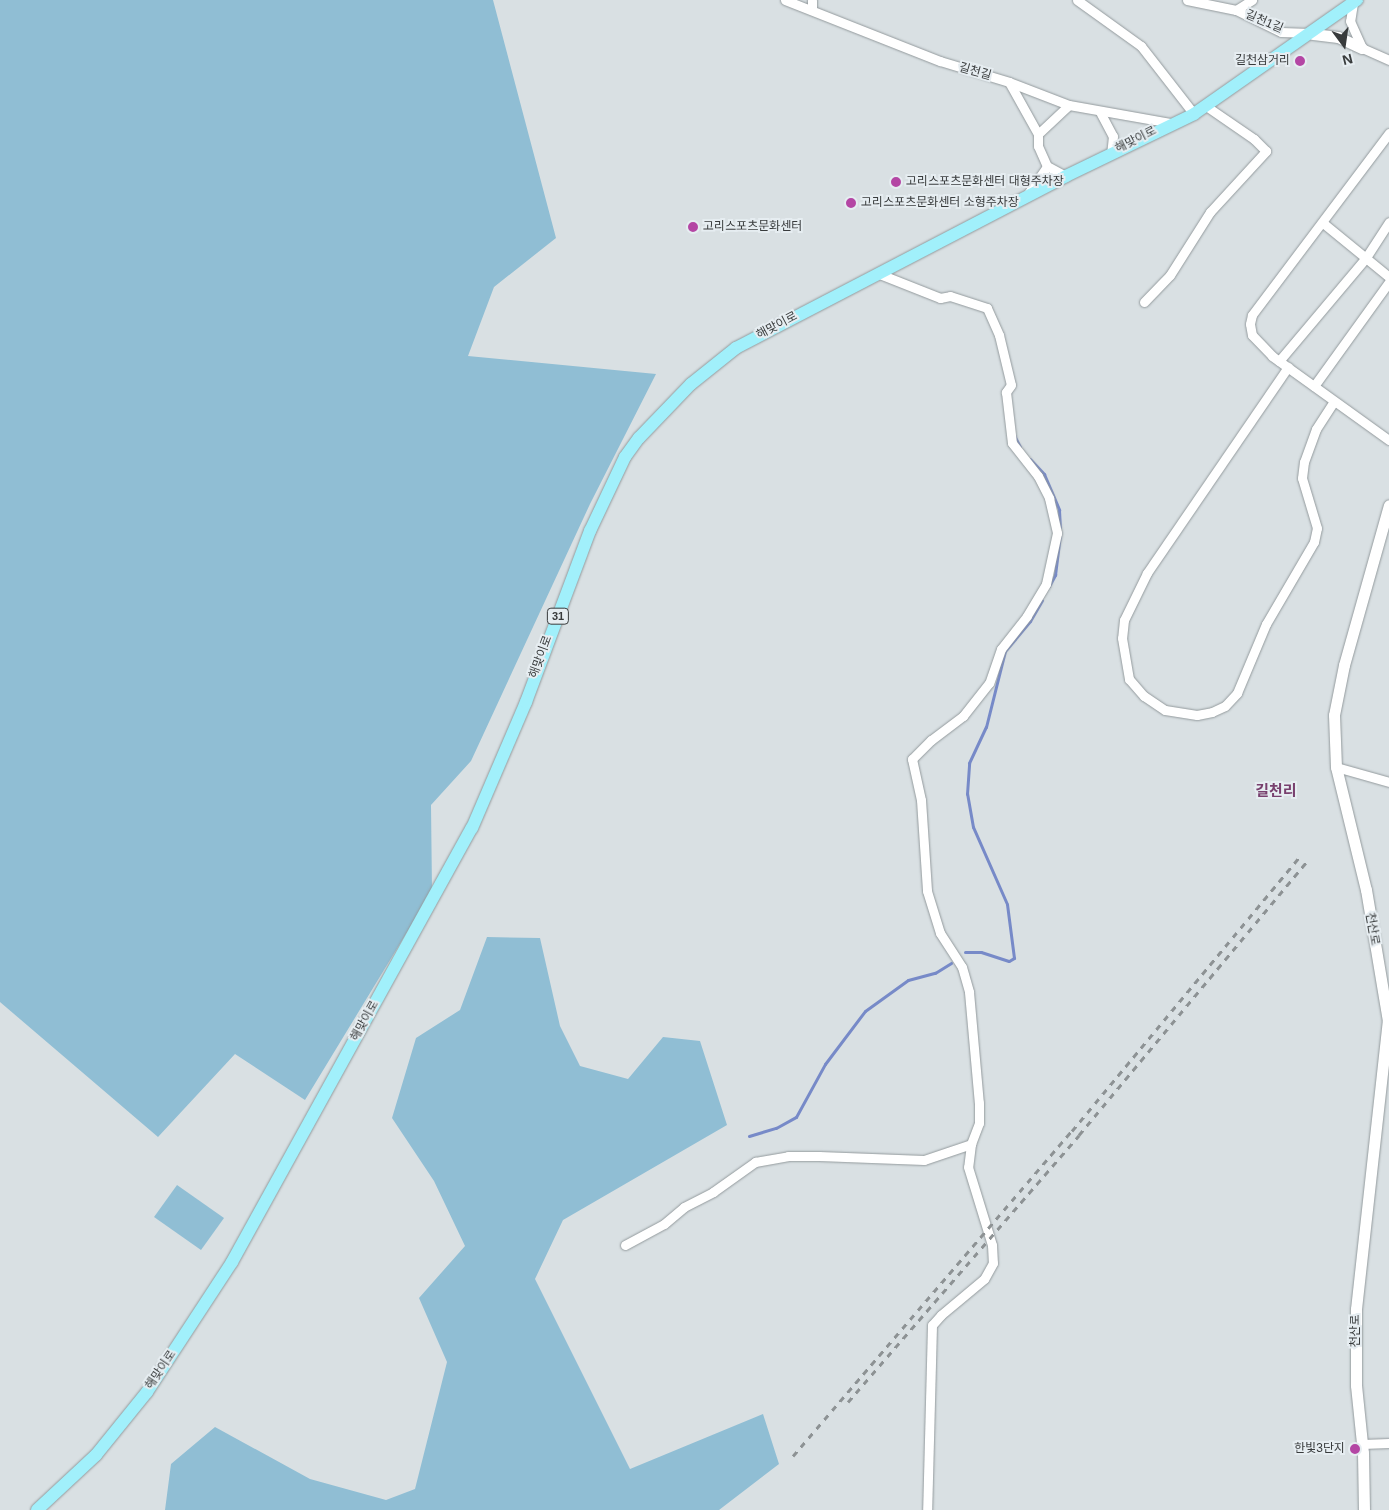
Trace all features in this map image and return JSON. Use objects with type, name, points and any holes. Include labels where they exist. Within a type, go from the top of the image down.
[{"type":"main road","name":"해맞이로","points":[[37,1510],[96,1455],[147,1392],[232,1262],[472,828],[526,702],[590,531],[625,457],[638,438],[692,384],[736,348],[877,273],[1023,201],[1066,176],[1171,123],[1194,114],[1227,88],[1313,34],[1355,2]]},
{"type":"street","name":"길천길","points":[[785,0],[940,62],[1008,82],[1069,105],[1100,112],[1171,123]]},
{"type":"street","points":[[812,0],[812,10]]},
{"type":"street","points":[[1077,0],[1141,46],[1194,114]]},
{"type":"street","name":"길천1길","points":[[1187,0],[1236,10],[1281,32],[1313,34]]},
{"type":"street","points":[[1236,10],[1252,0]]},
{"type":"street","points":[[1355,2],[1350,21],[1362,48]]},
{"type":"street","points":[[1313,34],[1338,37],[1389,60]]},
{"type":"street","points":[[1008,82],[1038,134],[1038,146],[1047,166],[1066,176]]},
{"type":"street","points":[[1038,134],[1069,105]]},
{"type":"street","points":[[1144,302],[1170,274],[1210,212],[1266,151],[1254,139],[1206,106]]},
{"type":"street","points":[[1100,112],[1112,136],[1111,154]]},
{"type":"street","points":[[1389,133],[1252,315],[1252,335],[1279,361],[1389,440]]},
{"type":"street","points":[[1023,201],[1047,166]]},
{"type":"street","points":[[1279,361],[1365,259],[1389,222]]},
{"type":"street","points":[[1323,223],[1389,277]]},
{"type":"street","points":[[877,273],[940,298],[950,296],[987,308],[1000,334],[1011,385],[1006,392],[1012,443],[1038,476],[1049,498],[1057,533],[1046,584],[1027,616],[1001,649],[989,683],[963,716],[931,740],[912,759],[921,800],[930,900],[940,933],[958,960],[969,992],[979,1103],[979,1123],[971,1144],[968,1167],[992,1245],[993,1263],[984,1279],[940,1315],[932,1325],[927,1510]]},
{"type":"street","points":[[1314,386],[1389,282]]},
{"type":"street","points":[[1288,367],[1146,573],[1124,620],[1122,638],[1129,678],[1144,696],[1165,710],[1197,715],[1212,712],[1225,706],[1237,693],[1266,624],[1314,542],[1317,528],[1302,478],[1304,462],[1316,429],[1334,401]]},
{"type":"street","name":"천산로","points":[[1364,1510],[1362,1444],[1356,1385],[1358,1266],[1374,1166],[1388,1021],[1366,890],[1336,767],[1334,715],[1344,665],[1389,506]]},
{"type":"street","points":[[1336,767],[1389,782]]},
{"type":"street","points":[[626,1245],[664,1224],[684,1207],[712,1192],[755,1162],[788,1156],[924,1160],[971,1144]]},
{"type":"street","points":[[1362,1444],[1389,1443]]},
{"type":"shaded area","points":[[0,0],[493,0],[556,238],[494,287],[468,356],[656,374],[590,504],[471,761],[431,805],[432,891],[305,1100],[235,1054],[158,1137],[0,1002]]},
{"type":"shaded area","points":[[487,937],[540,938],[560,1026],[580,1066],[628,1079],[663,1037],[700,1041],[727,1125],[563,1220],[535,1279],[630,1469],[763,1414],[779,1464],[719,1510],[165,1510],[171,1464],[215,1427],[310,1479],[386,1500],[415,1489],[447,1362],[419,1298],[465,1246],[434,1181],[392,1118],[416,1038],[460,1010]]},
{"type":"shaded area","points":[[177,1185],[224,1218],[201,1250],[154,1217]]},
{"type":"waterway","points":[[1014,435],[1020,447]]},
{"type":"waterway","points":[[1030,459],[1044,474],[1059,510],[1060,527]]},
{"type":"waterway","points":[[1049,586],[1055,575],[1060,536]]},
{"type":"waterway","points":[[965,952],[981,952],[1009,961],[1014,958],[1007,904],[973,827],[967,794],[969,763],[986,727],[1005,651],[1030,621],[1042,600]]},
{"type":"waterway","points":[[749,1136],[776,1128],[796,1117],[825,1064],[865,1011],[908,980],[935,973],[951,963]]},
{"type":"railway","points":[[793,1456],[1072,1131],[1301,855]]},
{"type":"railway","points":[[848,1402],[1079,1135],[1307,861]]},
{"type":"place","name":"길천삼거리","points":[[1300,61]]},
{"type":"place","name":"고리스포츠문화센터 대형주차장","points":[[896,182]]},
{"type":"place","name":"고리스포츠문화센터 소형주차장","points":[[851,203]]},
{"type":"place","name":"고리스포츠문화센터","points":[[693,227]]},
{"type":"place","name":"한빛3단지","points":[[1355,1449]]},
{"type":"district","name":"길천리","points":[[1276,791]]}]
